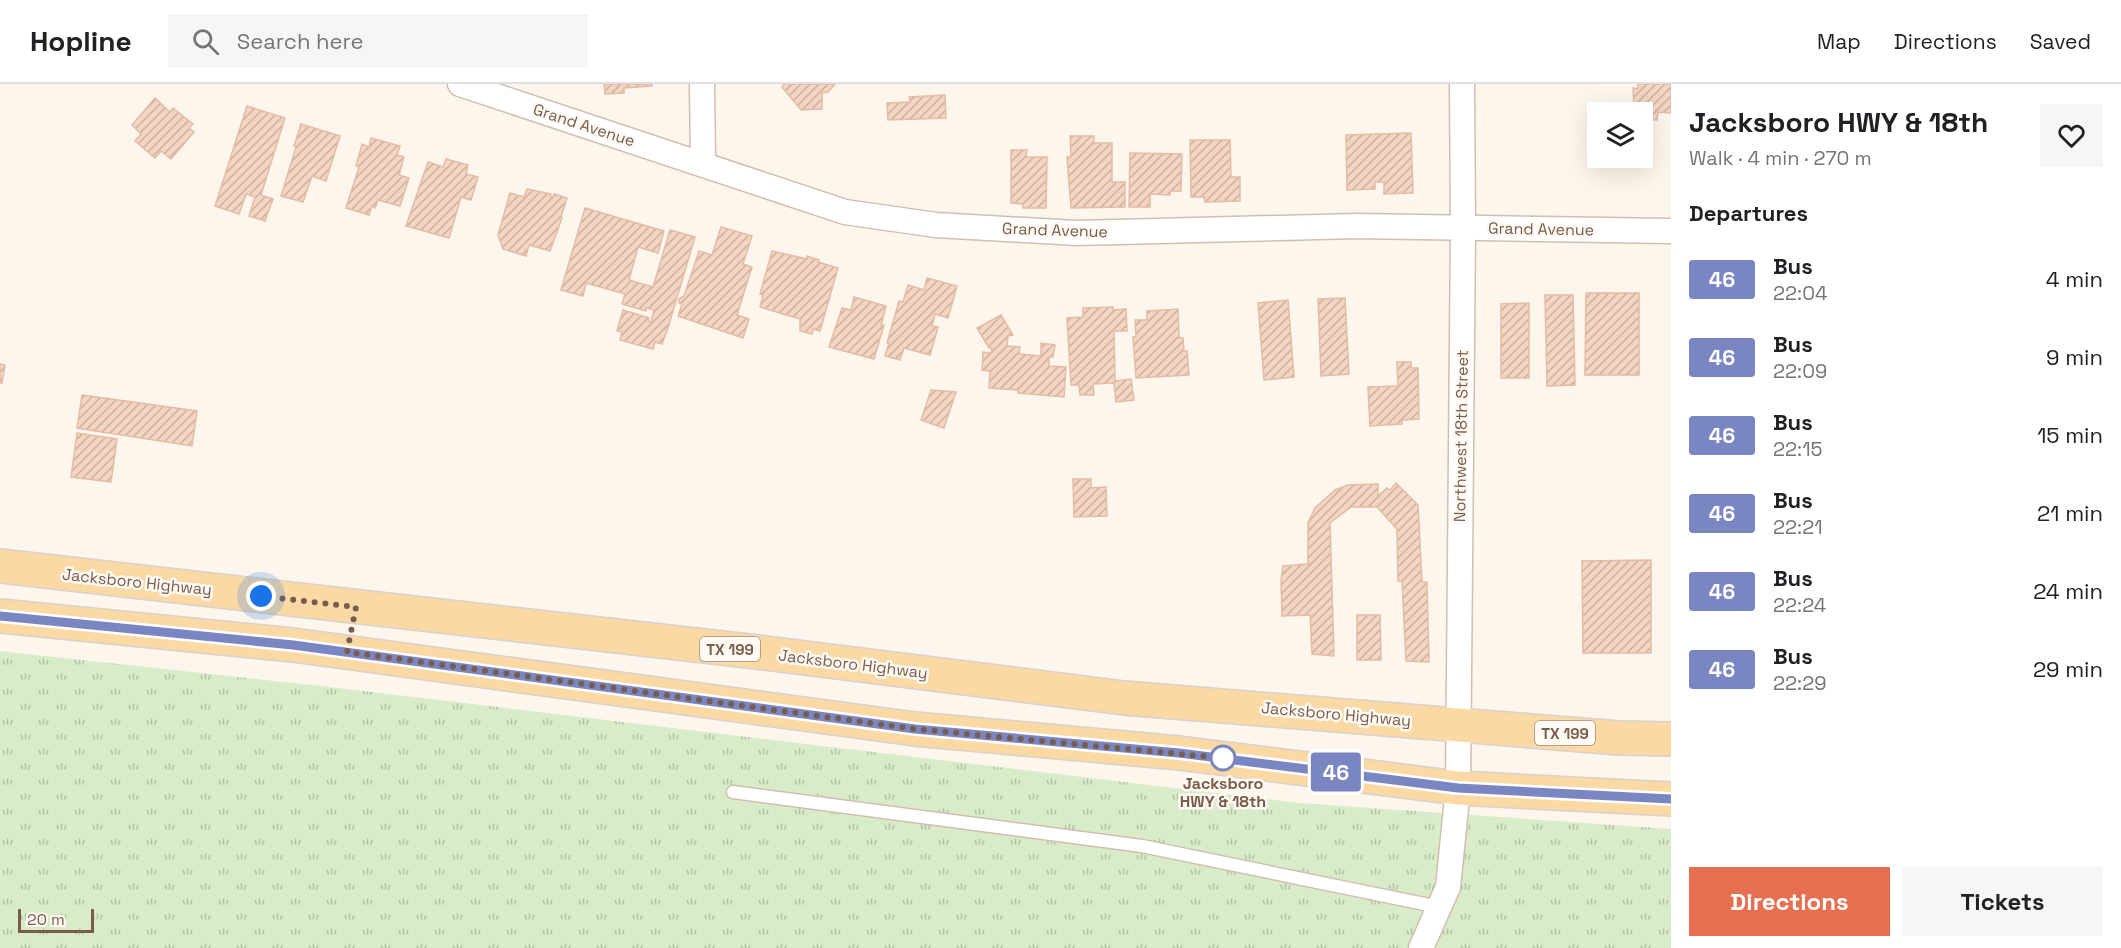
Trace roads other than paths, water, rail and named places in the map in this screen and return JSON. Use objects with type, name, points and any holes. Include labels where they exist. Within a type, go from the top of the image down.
[{"type":"main road","name":"Jacksboro Highway","points":[[0,566],[757,652],[1124,698],[1619,738],[1671,739]]},
{"type":"main road","points":[[347,652],[356,607]]},
{"type":"main road","points":[[0,616],[293,645],[915,729],[1179,753],[1458,788],[1671,800]]},
{"type":"street","name":"Grand Avenue","points":[[460,84],[845,212],[936,225],[1077,233],[1357,226],[1671,231]]},
{"type":"street","points":[[702,84],[703,164]]},
{"type":"street","name":"Northwest 18th Street","points":[[1421,948],[1448,887],[1458,788],[1463,228],[1462,84]]},
{"type":"lane","points":[[733,792],[1142,846],[1439,907]]},
{"type":"place","name":"Jacksboro HWY & 18th","points":[[1223,758]]}]
